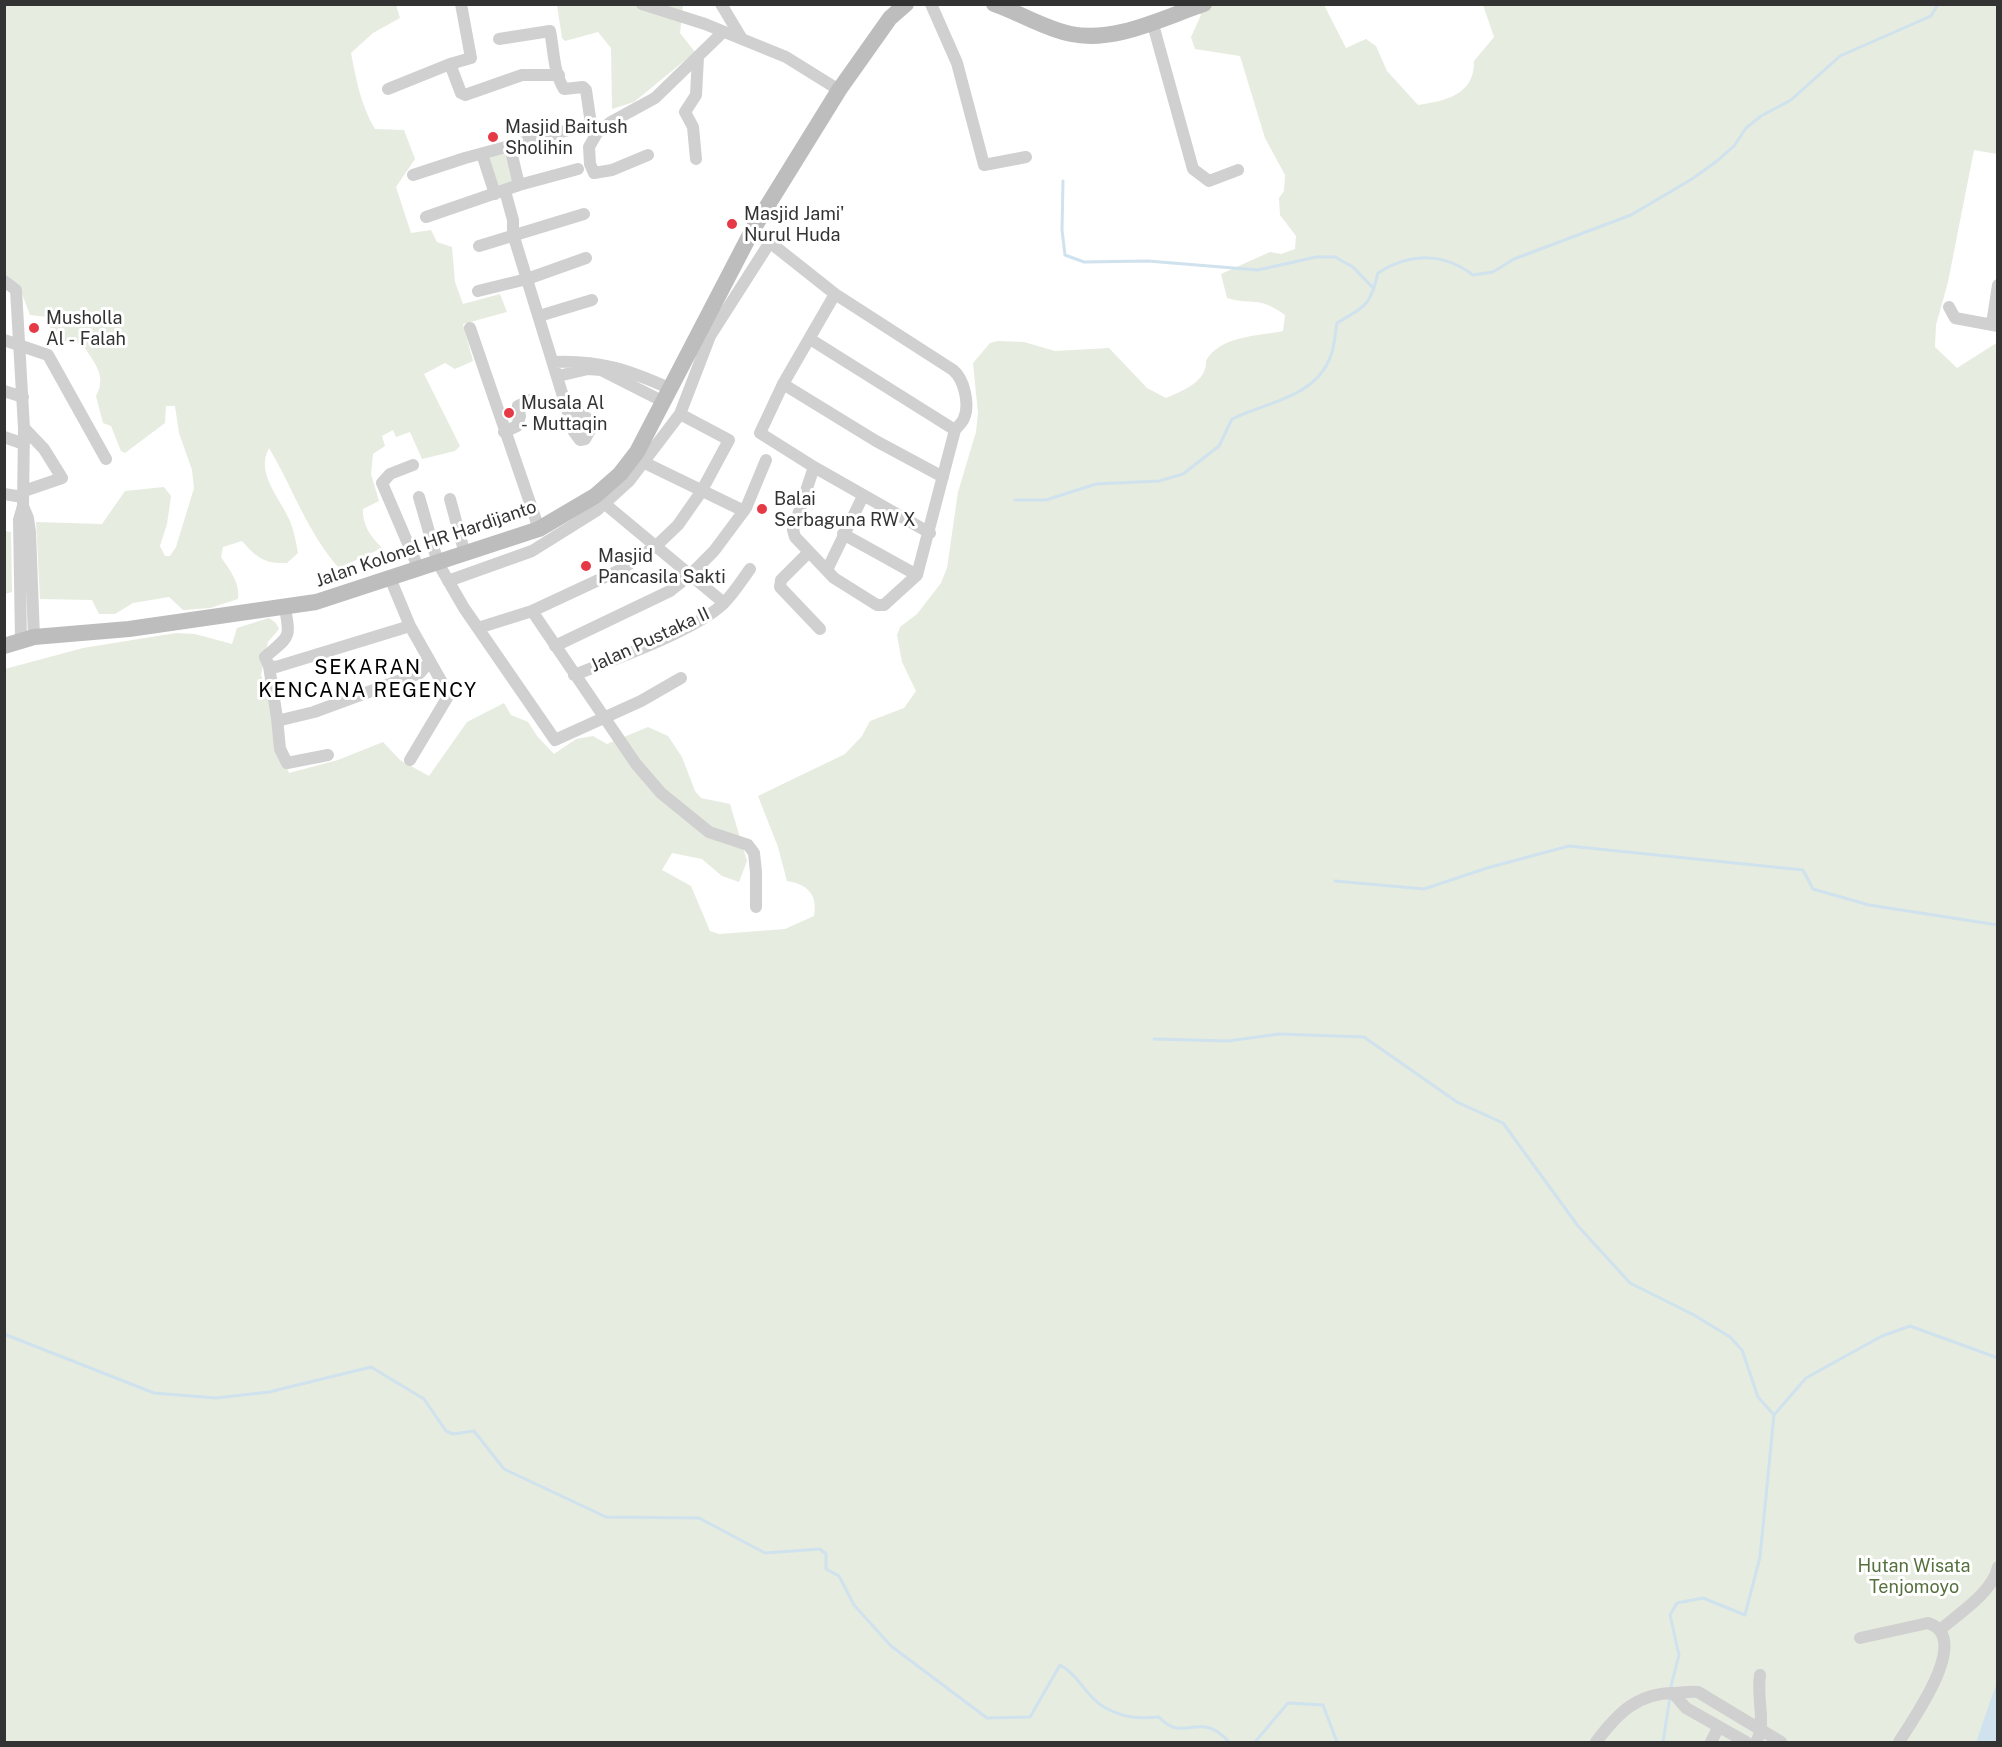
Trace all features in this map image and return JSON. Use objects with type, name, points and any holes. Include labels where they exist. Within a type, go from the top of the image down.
[{"type":"main road","name":"Jalan Kolonel HR Hardijanto","points":[[4,646],[28,639],[129,629],[316,602],[532,531],[625,477],[753,229],[839,90],[890,18],[906,4]]},
{"type":"main road","points":[[994,4],[1070,34],[1107,36],[1204,4]]},
{"type":"street","points":[[388,89],[471,58],[461,4]]},
{"type":"street","points":[[642,4],[786,57],[839,90]]},
{"type":"street","points":[[721,4],[742,39]]},
{"type":"street","points":[[931,4],[957,63],[984,165],[1026,157]]},
{"type":"street","points":[[1152,21],[1193,169],[1209,181],[1238,170]]},
{"type":"street","points":[[413,175],[591,124],[586,90],[583,87],[564,89],[552,56],[550,31],[499,39]]},
{"type":"street","points":[[648,155],[612,170],[594,173],[590,164],[589,147],[597,133],[611,122],[655,98],[723,32]]},
{"type":"street","points":[[696,159],[693,127],[685,112],[696,95],[698,57]]},
{"type":"street","points":[[450,64],[461,93],[465,95],[522,75],[559,75]]},
{"type":"street","points":[[510,147],[519,185]]},
{"type":"street","points":[[482,154],[513,220],[513,234],[570,412]]},
{"type":"street","points":[[426,217],[519,185],[578,169]]},
{"type":"street","points":[[479,246],[584,214]]},
{"type":"street","points":[[753,229],[835,294],[956,372],[965,392],[965,417],[955,430],[930,533],[917,575],[894,599],[881,606],[827,570],[808,553],[795,537],[793,530],[813,467]]},
{"type":"street","points":[[448,581],[532,551],[605,504],[625,477],[645,463],[680,414],[710,336],[770,242]]},
{"type":"street","points":[[478,291],[527,279],[586,258]]},
{"type":"street","points":[[4,281],[16,290],[21,346],[24,444],[23,498],[19,520],[25,554],[28,639]]},
{"type":"street","points":[[1948,307],[1955,318],[1995,325],[1998,285]]},
{"type":"street","points":[[835,294],[783,384],[760,433],[813,467],[930,533]]},
{"type":"street","points":[[539,316],[592,300]]},
{"type":"street","points":[[470,328],[504,432],[532,531],[532,551]]},
{"type":"street","points":[[810,339],[955,430]]},
{"type":"street","points":[[4,340],[48,354],[106,459]]},
{"type":"street","points":[[553,362],[628,370],[668,396]]},
{"type":"street","points":[[558,376],[584,365]]},
{"type":"street","points":[[783,384],[876,441],[943,477]]},
{"type":"street","points":[[4,391],[23,397]]},
{"type":"street","points":[[504,432],[517,426],[520,416],[518,406],[533,399]]},
{"type":"street","points":[[478,628],[532,611],[620,570],[656,546],[678,525],[701,492],[729,440],[680,414]]},
{"type":"street","points":[[4,494],[23,498],[62,478],[44,449],[24,428]]},
{"type":"street","points":[[4,437],[24,444]]},
{"type":"street","points":[[555,646],[670,591],[690,575],[714,551],[744,512],[766,460]]},
{"type":"street","points":[[645,463],[744,512]]},
{"type":"street","points":[[412,465],[390,474],[382,483],[418,567]]},
{"type":"street","points":[[827,570],[863,496]]},
{"type":"street","points":[[419,497],[438,563],[448,581],[555,740],[641,701],[681,678]]},
{"type":"street","points":[[450,499],[465,554]]},
{"type":"street","points":[[605,504],[724,603],[750,570]]},
{"type":"street","points":[[843,534],[917,575]]},
{"type":"street","points":[[808,553],[781,580],[780,587],[820,629]]},
{"type":"street","points":[[390,578],[410,626],[444,686],[447,698],[410,760]]},
{"type":"street","name":"Jalan Pustaka II","points":[[574,675],[681,628],[724,603]]},
{"type":"street","points":[[285,608],[290,633],[287,639],[265,657],[269,666],[280,749],[287,763],[328,755]]},
{"type":"street","points":[[532,611],[603,718],[636,764],[661,793],[709,832],[748,845],[754,852],[756,907]]},
{"type":"street","points":[[269,666],[276,667],[410,626]]},
{"type":"street","points":[[277,718],[281,720],[314,712],[420,673],[430,661]]},
{"type":"street","points":[[1940,1630],[1986,1589],[1995,1577],[1998,1567]]},
{"type":"street","points":[[1860,1638],[1928,1623],[1940,1630],[1945,1642],[1944,1659],[1931,1688],[1899,1743]]},
{"type":"street","points":[[1759,1737],[1760,1676]]},
{"type":"street","points":[[1596,1743],[1609,1725],[1641,1699],[1670,1693],[1698,1692],[1759,1737],[1781,1743]]},
{"type":"street","points":[[1670,1693],[1686,1708],[1743,1742]]},
{"type":"street","points":[[1711,1743],[1718,1728]]},
{"type":"green space","points":[[4,5],[396,5],[400,18],[373,33],[351,53],[363,102],[375,129],[404,130],[415,159],[396,187],[411,233],[431,230],[437,242],[452,247],[455,282],[463,304],[500,294],[507,312],[463,324],[473,361],[455,369],[445,363],[424,374],[460,446],[455,451],[422,459],[410,432],[396,437],[393,430],[382,436],[385,446],[373,454],[371,474],[379,501],[363,509],[368,530],[382,548],[339,568],[309,525],[269,448],[265,457],[267,476],[290,521],[298,553],[287,563],[279,563],[262,559],[242,541],[223,547],[221,557],[236,582],[238,599],[210,608],[183,610],[169,597],[133,603],[115,614],[99,614],[92,600],[40,599],[36,522],[102,524],[125,491],[164,487],[171,496],[167,524],[160,546],[165,556],[170,556],[176,547],[194,488],[192,470],[179,433],[175,406],[166,406],[165,423],[125,453],[121,451],[111,426],[103,423],[96,396],[100,375],[82,343],[54,340],[47,317],[30,315],[21,291],[5,278]]},
{"type":"green space","points":[[557,5],[683,5],[680,33],[695,52],[634,102],[612,109],[611,48],[598,32],[565,41],[562,38]]},
{"type":"green space","name":"Hutan Wisata Tenjomoyo","points":[[1193,5],[1324,5],[1346,48],[1366,39],[1376,46],[1387,71],[1418,105],[1457,94],[1469,82],[1474,61],[1494,37],[1483,5],[1997,5],[1997,154],[1974,150],[1948,282],[1936,325],[1935,347],[1957,368],[1998,342],[1998,1682],[1976,1742],[5,1742],[5,669],[83,648],[176,633],[195,634],[232,644],[237,628],[269,618],[276,623],[279,629],[268,642],[261,675],[277,724],[279,748],[289,773],[338,760],[383,742],[400,760],[429,776],[467,722],[504,703],[511,715],[528,722],[537,736],[554,754],[576,739],[593,736],[607,744],[648,727],[668,736],[682,757],[695,791],[701,798],[730,804],[747,861],[739,882],[722,876],[702,859],[672,853],[662,870],[691,886],[710,931],[719,934],[785,929],[814,916],[815,908],[810,891],[794,882],[787,881],[778,847],[758,796],[845,754],[862,736],[870,721],[904,708],[916,691],[902,662],[897,635],[900,627],[917,614],[941,583],[947,568],[958,492],[976,432],[978,413],[973,363],[990,343],[998,341],[1024,342],[1055,351],[1109,348],[1147,388],[1166,398],[1186,389],[1198,380],[1206,361],[1220,346],[1240,338],[1283,331],[1285,315],[1276,309],[1261,303],[1227,298],[1221,274],[1270,252],[1281,254],[1295,249],[1296,236],[1280,215],[1279,198],[1284,191],[1285,175],[1265,138],[1240,56],[1195,49],[1191,37],[1201,15]]},
{"type":"green space","points":[[505,152],[514,184],[498,189],[488,157]]},
{"type":"green space","points":[[4,531],[11,532],[12,592],[5,594]]},
{"type":"water","points":[[1997,1682],[1997,1742],[1976,1742]]},
{"type":"waterway","points":[[1015,500],[1046,500],[1096,484],[1159,481],[1183,474],[1219,446],[1232,419],[1289,396],[1315,380],[1331,355],[1337,323],[1365,304],[1372,293],[1378,273],[1402,262],[1426,258],[1450,262],[1473,275],[1493,272],[1514,259],[1631,215],[1692,179],[1717,161],[1734,146],[1746,128],[1761,116],[1791,100],[1840,56],[1931,16],[1938,4]]},
{"type":"waterway","points":[[1063,181],[1062,230],[1065,255],[1084,262],[1148,261],[1258,270],[1316,257],[1335,257],[1353,267],[1374,289]]},
{"type":"waterway","points":[[1335,881],[1424,889],[1487,868],[1569,846],[1803,870],[1813,889],[1869,905],[1998,925]]},
{"type":"waterway","points":[[1154,1039],[1228,1041],[1279,1034],[1364,1037],[1457,1102],[1503,1123],[1578,1226],[1630,1283],[1694,1315],[1730,1337],[1742,1350],[1758,1397],[1774,1415]]},
{"type":"waterway","points":[[1670,1690],[1679,1655],[1670,1615],[1677,1603],[1703,1598],[1745,1615],[1760,1557],[1774,1415],[1806,1378],[1882,1336],[1910,1326],[1998,1358]]},
{"type":"waterway","points":[[4,1334],[154,1393],[216,1398],[269,1392],[371,1367],[424,1399],[446,1431],[453,1434],[474,1431],[504,1469],[606,1517],[699,1518],[765,1553],[820,1549],[826,1554],[826,1569],[839,1576],[854,1605],[891,1646],[987,1718],[1030,1717],[1060,1665],[1072,1674],[1092,1698],[1110,1710],[1131,1716],[1159,1717],[1168,1725],[1176,1728],[1209,1728],[1218,1732],[1229,1742]]},
{"type":"waterway","points":[[1663,1742],[1670,1697]]},
{"type":"waterway","points":[[1255,1742],[1288,1703],[1323,1705],[1337,1742]]},
{"type":"place","name":"Masjid Baitush Sholihin","points":[[493,137]]},
{"type":"place","name":"Masjid Jami' Nurul Huda","points":[[732,224]]},
{"type":"place","name":"Musholla Al - Falah","points":[[34,328]]},
{"type":"place","name":"Musala Al - Muttaqin","points":[[509,413]]},
{"type":"place","name":"Balai Serbaguna RW X","points":[[762,509]]},
{"type":"place","name":"Masjid Pancasila Sakti","points":[[586,566]]},
{"type":"district","name":"SEKARAN KENCANA REGENCY","points":[[368,680]]}]
